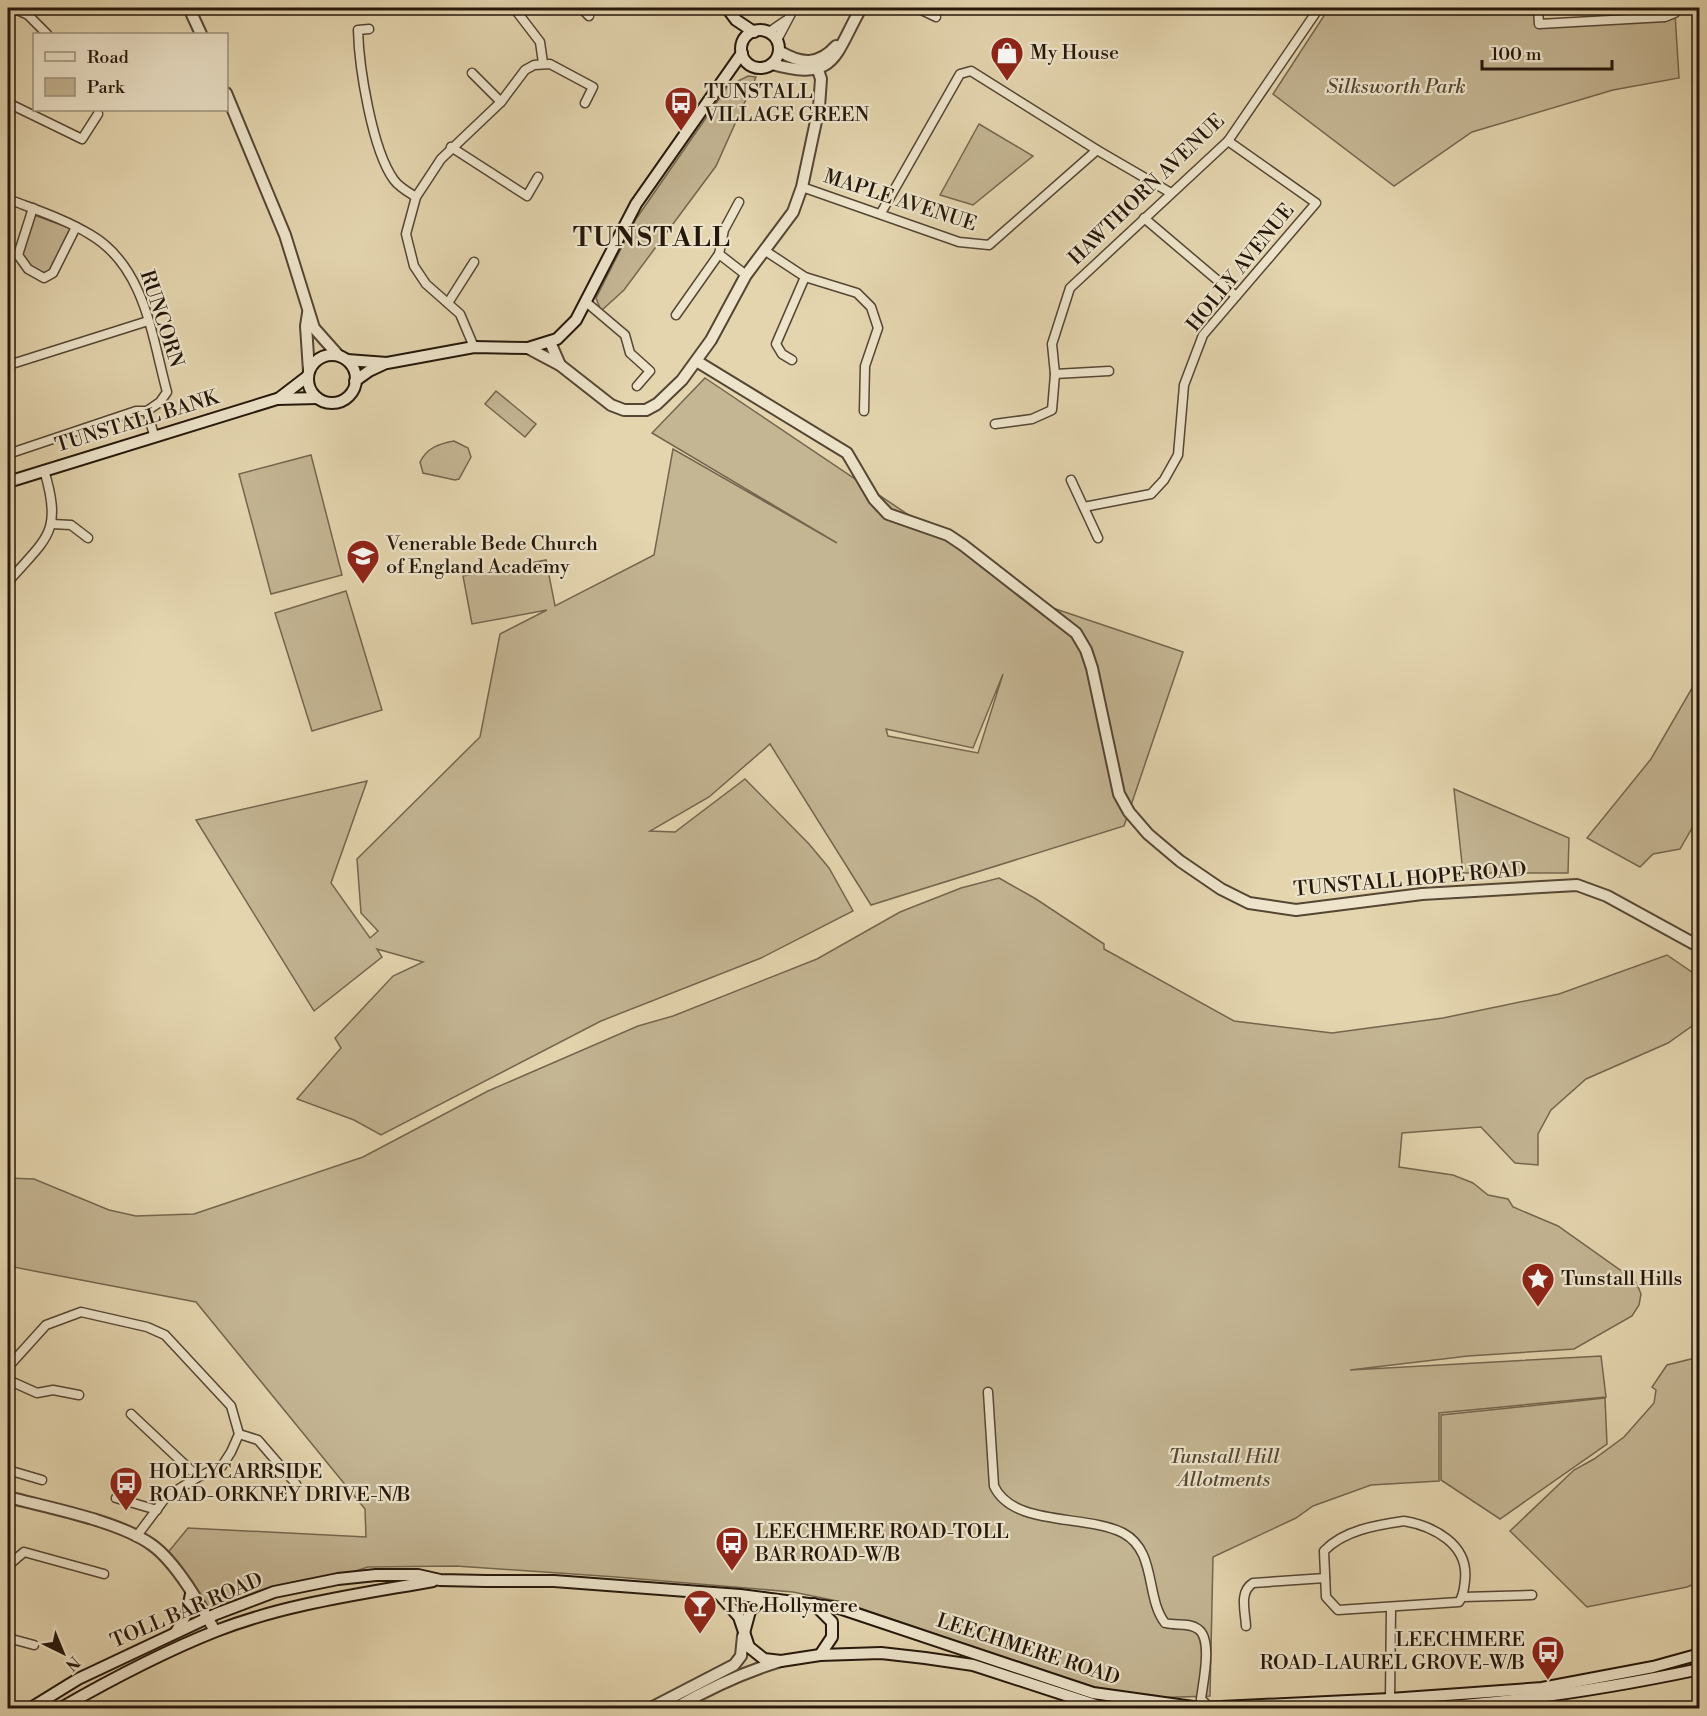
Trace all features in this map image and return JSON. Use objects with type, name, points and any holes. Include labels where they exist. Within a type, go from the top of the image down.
[{"type":"main road","points":[[189,8],[201,33]]},
{"type":"main road","points":[[727,8],[736,20],[754,32],[775,41],[803,62],[817,65]]},
{"type":"main road","points":[[730,73],[752,66],[762,68],[772,64],[805,72],[831,61],[861,8]]},
{"type":"main road","points":[[736,20],[743,48],[752,66]]},
{"type":"main road","points":[[308,313],[306,326],[309,384],[317,398],[335,402],[346,398],[356,381],[369,370],[387,363],[474,347],[528,348],[550,342],[570,328],[586,302],[636,204],[730,73],[754,32]]},
{"type":"main road","points":[[772,64],[775,41]]},
{"type":"main road","points":[[528,348],[560,365],[611,405],[636,411],[657,404],[698,362],[746,275],[789,222],[802,187],[819,107],[822,88],[817,65]]},
{"type":"main road","points":[[228,98],[285,235],[308,313],[321,339],[355,372],[356,381]]},
{"type":"main road","points":[[550,342],[560,365]]},
{"type":"main road","points":[[309,373],[316,361],[325,356],[387,363]]},
{"type":"main road","name":"TUNSTALL HOPE ROAD","points":[[698,362],[847,453],[873,499],[888,514],[948,535],[1076,633],[1086,650],[1092,668],[1119,794],[1129,812],[1148,834],[1180,861],[1221,889],[1249,903],[1296,910],[1444,893],[1577,885],[1596,892],[1700,947]]},
{"type":"main road","name":"TUNSTALL BANK","points":[[277,399],[309,373]]},
{"type":"main road","name":"TUNSTALL BANK","points":[[8,482],[154,435],[277,399],[317,398]]},
{"type":"main road","points":[[8,1497],[101,1522],[152,1544],[165,1556],[214,1632]]},
{"type":"main road","name":"TOLL BAR ROAD","points":[[31,1708],[78,1679],[207,1618],[274,1592],[338,1579],[418,1575],[440,1580]]},
{"type":"main road","name":"TOLL BAR ROAD","points":[[61,1708],[107,1682],[214,1632],[331,1600],[440,1580],[554,1581],[740,1595]]},
{"type":"main road","points":[[175,1633],[187,1613],[191,1594]]},
{"type":"main road","points":[[719,1594],[739,1617],[743,1636],[753,1651],[764,1659],[781,1661]]},
{"type":"main road","name":"LEECHMERE ROAD","points":[[740,1595],[839,1608],[1093,1693],[1209,1708],[1542,1698],[1700,1654]]},
{"type":"main road","points":[[651,1708],[734,1665],[741,1656],[743,1636],[750,1611],[763,1598]]},
{"type":"main road","points":[[814,1604],[832,1623],[832,1636],[820,1655]]},
{"type":"main road","name":"LEECHMERE ROAD","points":[[675,1708],[755,1668],[781,1661],[820,1655],[881,1653],[973,1665],[1090,1707],[1105,1708]]},
{"type":"main road","name":"LEECHMERE ROAD","points":[[1414,1708],[1494,1705],[1700,1669]]},
{"type":"main road","points":[[1090,1707],[1093,1693]]},
{"type":"street","points":[[13,8],[28,15],[44,33]]},
{"type":"street","points":[[514,8],[540,42],[543,63]]},
{"type":"street","points":[[581,8],[589,16]]},
{"type":"street","points":[[775,41],[794,8]]},
{"type":"street","points":[[917,8],[936,17]]},
{"type":"street","name":"HAWTHORN AVENUE","points":[[1055,374],[1052,344],[1070,288],[1228,141],[1319,8]]},
{"type":"street","points":[[1538,8],[1539,24],[1665,17],[1675,13],[1677,8]]},
{"type":"street","points":[[369,29],[358,30],[358,50],[374,130],[389,172],[398,185],[416,197]]},
{"type":"street","points":[[474,347],[466,324],[448,303],[434,293],[419,276],[409,252],[406,234],[416,197],[432,170],[451,147],[501,102],[525,70],[543,63],[572,74],[593,87],[585,103]]},
{"type":"street","points":[[881,213],[960,74],[971,71],[1097,150],[1171,193]]},
{"type":"street","points":[[472,74],[501,102]]},
{"type":"street","points":[[8,103],[82,139],[98,114]]},
{"type":"street","name":"HOLLY AVENUE","points":[[1084,507],[1151,494],[1164,480],[1178,455],[1184,385],[1203,335],[1316,203],[1228,141]]},
{"type":"street","points":[[451,147],[527,196],[538,177]]},
{"type":"street","name":"MAPLE AVENUE","points":[[802,187],[959,242],[988,245],[1097,150]]},
{"type":"street","name":"RUNCORN","points":[[8,199],[93,236],[126,267],[137,286],[167,392],[160,402],[147,411]]},
{"type":"street","points":[[676,315],[719,254],[724,230],[739,202]]},
{"type":"street","points":[[33,208],[18,255],[28,269],[44,278],[53,273],[76,227]]},
{"type":"street","points":[[1144,218],[1236,296]]},
{"type":"street","points":[[764,250],[805,277],[856,293],[871,307],[878,328],[865,366],[864,411]]},
{"type":"street","points":[[719,254],[746,275]]},
{"type":"street","points":[[448,303],[474,262]]},
{"type":"street","points":[[792,360],[782,354],[776,344],[805,277]]},
{"type":"street","points":[[586,302],[625,335],[630,353],[651,371],[637,386]]},
{"type":"street","points":[[8,360],[15,363],[148,321]]},
{"type":"street","points":[[995,424],[1032,419],[1052,410],[1055,374],[1109,371]]},
{"type":"street","points":[[8,453],[136,411],[147,411],[154,435]]},
{"type":"street","points":[[8,582],[45,543],[52,524],[52,498],[44,470]]},
{"type":"street","points":[[1071,480],[1098,538]]},
{"type":"street","points":[[52,524],[71,525],[88,538]]},
{"type":"street","points":[[8,1367],[46,1325],[70,1314],[81,1312],[147,1327],[165,1335],[231,1406],[239,1434],[222,1466],[198,1477],[166,1497],[136,1537]]},
{"type":"street","points":[[8,1380],[37,1393],[53,1390],[79,1395]]},
{"type":"street","points":[[988,1392],[994,1486],[998,1495],[1005,1503],[1017,1509],[1089,1522],[1127,1535],[1140,1550],[1148,1568],[1158,1614],[1165,1623],[1188,1625],[1199,1629],[1207,1642],[1201,1699],[1209,1708]]},
{"type":"street","points":[[131,1414],[198,1477]]},
{"type":"street","points":[[239,1434],[258,1440],[296,1484],[290,1495]]},
{"type":"street","points":[[8,1470],[42,1480]]},
{"type":"street","points":[[116,1498],[157,1509]]},
{"type":"street","points":[[1404,1521],[1426,1524],[1454,1544],[1466,1573],[1463,1597],[1459,1602],[1338,1610],[1326,1597],[1324,1551],[1332,1542],[1377,1525],[1404,1521]]},
{"type":"street","points":[[8,1577],[9,1560],[24,1551],[104,1574]]},
{"type":"street","points":[[1246,1626],[1244,1593],[1246,1587],[1254,1583],[1325,1578]]},
{"type":"street","points":[[1463,1597],[1532,1595]]},
{"type":"street","points":[[1391,1608],[1391,1704]]},
{"type":"street","points":[[8,1638],[34,1645]]},
{"type":"green space","name":"Silksworth Park","points":[[1329,8],[1535,8],[1536,26],[1675,13],[1679,78],[1613,90],[1472,132],[1394,186],[1273,94]]},
{"type":"green space","name":"TUNSTALL VILLAGE GREEN","points":[[748,76],[756,77],[716,166],[624,290],[601,311],[596,298],[636,219],[728,86]]},
{"type":"green space","points":[[979,124],[1033,156],[973,205],[940,195]]},
{"type":"green space","points":[[34,215],[72,229],[51,270],[44,275],[28,267],[21,258]]},
{"type":"green space","points":[[705,378],[1041,604],[1183,652],[1124,826],[871,905],[770,744],[709,797],[650,831],[675,832],[745,779],[809,844],[829,868],[853,911],[761,958],[601,1021],[381,1135],[354,1120],[297,1099],[341,1048],[335,1038],[393,976],[423,962],[377,949],[382,957],[314,1011],[196,820],[367,781],[331,883],[370,938],[378,931],[361,913],[357,859],[480,737],[500,634],[547,610],[472,624],[463,576],[546,560],[555,606],[654,555],[673,449],[837,543],[652,433]],"holes":[[[1003,674],[978,753],[888,736],[886,729],[973,748]]]},
{"type":"green space","points":[[496,391],[536,424],[525,437],[485,404]]},
{"type":"green space","points":[[454,441],[468,448],[471,457],[459,479],[423,473],[420,462],[426,453],[438,445]]},
{"type":"green space","points":[[311,455],[342,575],[271,594],[239,474]]},
{"type":"green space","points":[[346,591],[382,710],[312,731],[275,613]]},
{"type":"green space","points":[[1699,676],[1699,816],[1680,849],[1653,854],[1640,867],[1587,838],[1651,759]]},
{"type":"green space","points":[[1454,789],[1569,838],[1568,873],[1463,873]]},
{"type":"green space","name":"Tunstall Hill Allotments","points":[[999,878],[1036,899],[1104,944],[1104,949],[1234,1021],[1332,1033],[1443,1018],[1559,994],[1667,955],[1699,977],[1699,1021],[1668,1043],[1586,1079],[1551,1110],[1538,1134],[1538,1165],[1515,1163],[1481,1127],[1402,1133],[1399,1167],[1453,1175],[1473,1183],[1488,1195],[1508,1199],[1513,1207],[1558,1226],[1630,1277],[1637,1284],[1641,1294],[1639,1305],[1632,1316],[1574,1349],[1468,1356],[1350,1370],[1601,1356],[1606,1397],[1439,1413],[1439,1481],[1371,1485],[1313,1506],[1296,1518],[1213,1557],[1210,1696],[1149,1698],[1099,1690],[842,1602],[793,1592],[616,1577],[456,1566],[368,1567],[207,1618],[165,1556],[188,1528],[366,1537],[365,1509],[196,1302],[8,1266],[8,1178],[34,1179],[109,1210],[136,1216],[194,1214],[363,1157],[488,1091],[638,1026],[673,1016],[817,959],[900,912],[961,888]]},
{"type":"green space","points":[[1699,1357],[1699,1582],[1687,1587],[1587,1607],[1510,1531],[1574,1470],[1594,1459],[1624,1437],[1654,1403],[1656,1390],[1652,1387],[1667,1365]]},
{"type":"green space","points":[[1605,1398],[1607,1444],[1500,1519],[1441,1480],[1441,1415]]},
{"type":"place","name":"My House","points":[[1007,82]]},
{"type":"place","name":"TUNSTALL VILLAGE GREEN","points":[[681,132]]},
{"type":"place","name":"Venerable Bede Church of England Academy","points":[[363,585]]},
{"type":"place","name":"Tunstall Hills","points":[[1538,1308]]},
{"type":"place","name":"HOLLYCARRSIDE ROAD-ORKNEY DRIVE-N/B","points":[[126,1512]]},
{"type":"place","name":"LEECHMERE ROAD-TOLL BAR ROAD-W/B","points":[[732,1572]]},
{"type":"place","name":"The Hollymere","points":[[700,1635]]},
{"type":"place","name":"LEECHMERE ROAD-LAUREL GROVE-W/B","points":[[1548,1681]]},
{"type":"district","name":"TUNSTALL","points":[[652,238]]}]
